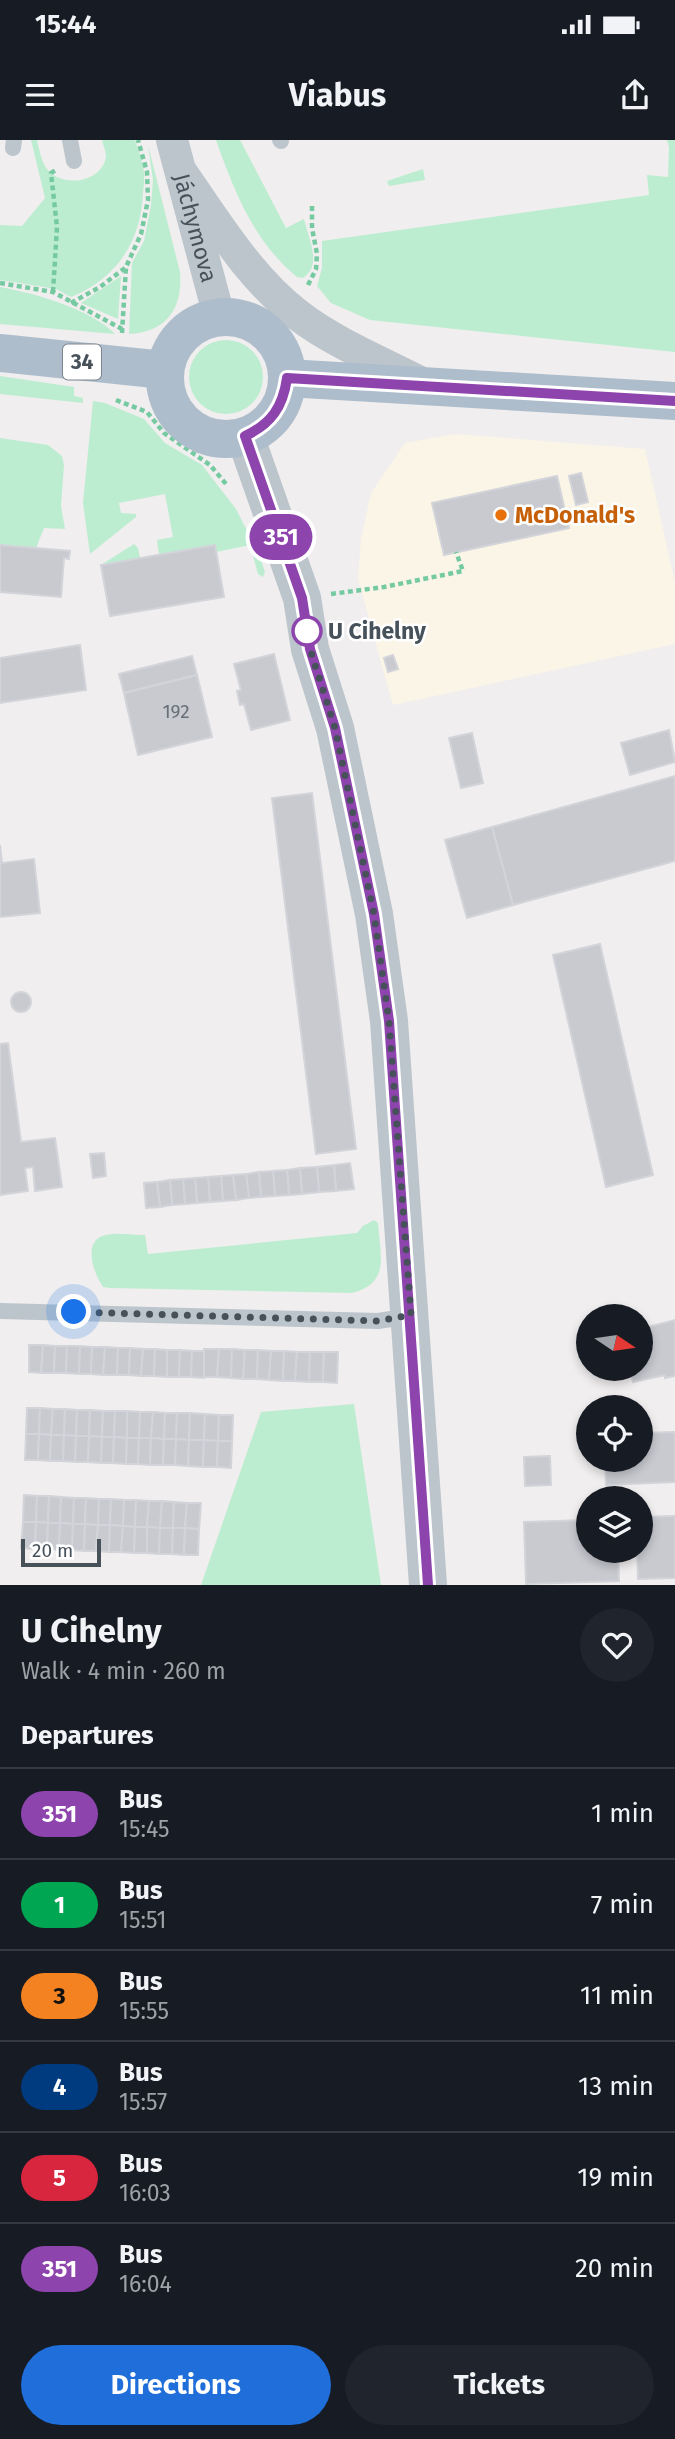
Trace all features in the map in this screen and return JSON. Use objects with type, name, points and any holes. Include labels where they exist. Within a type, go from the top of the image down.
[{"type":"main road","points":[[219,316],[253,322],[267,332],[278,345],[285,361],[287,378],[282,401],[271,420],[259,430],[228,440],[210,438],[194,431],[180,420],[170,405],[164,388],[164,370],[170,351],[182,334],[199,322],[219,316]]},
{"type":"main road","name":"34","points":[[0,353],[164,370]]},
{"type":"main road","points":[[287,378],[675,401]]},
{"type":"street","name":"Jáchymova","points":[[172,140],[219,316]]},
{"type":"street","points":[[182,173],[238,253],[257,276],[298,315],[428,386]]},
{"type":"street","points":[[245,436],[302,598],[310,649],[335,728],[374,914],[389,1021],[428,1585]]},
{"type":"lane","points":[[70,140],[74,161]]},
{"type":"lane","points":[[0,1311],[378,1321],[411,1315]]},
{"type":"path","points":[[0,283],[53,292],[122,329],[125,267],[141,234],[148,200],[147,172],[138,140]]},
{"type":"path","points":[[53,292],[57,228],[51,173],[74,161]]},
{"type":"path","points":[[306,289],[316,270],[312,204]]},
{"type":"path","points":[[71,303],[100,287],[125,267]]},
{"type":"path","points":[[117,400],[147,412],[164,433],[210,465],[230,489]]},
{"type":"path","points":[[302,598],[384,587],[463,571],[456,552]]},
{"type":"shaded area","points":[[455,434],[645,449],[675,583],[675,644],[393,705],[358,579],[361,539],[371,493],[405,443]]},
{"type":"green space","points":[[31,140],[37,140],[45,166],[60,178],[79,180],[97,173],[106,156],[102,140],[135,140],[144,169],[141,211],[131,243],[123,257],[101,280],[71,297],[56,289],[0,280],[0,225],[22,226],[45,198]]},
{"type":"green space","points":[[216,140],[240,140],[286,228],[304,219],[313,258],[309,272],[303,278],[297,277],[282,263],[257,232],[238,197]]},
{"type":"green space","points":[[667,140],[675,140],[675,352],[370,320],[331,303],[317,286],[322,268],[322,241],[649,195],[647,175],[668,177]]},
{"type":"green space","points":[[148,145],[180,272],[179,297],[170,316],[163,323],[153,329],[129,334],[132,263],[144,241],[151,205],[153,180]]},
{"type":"green space","points":[[423,169],[425,180],[389,186],[387,181]]},
{"type":"green space","points":[[121,276],[118,319],[81,303]]},
{"type":"green space","points":[[0,287],[29,293],[77,310],[105,325],[115,334],[0,324]]},
{"type":"green space","points":[[219,340],[233,340],[247,346],[257,356],[263,377],[257,398],[247,408],[233,414],[219,414],[205,408],[195,398],[189,384],[189,370],[195,356],[205,346]]},
{"type":"green space","points":[[0,376],[74,387],[74,396],[83,398],[83,403],[0,394]]},
{"type":"green space","points":[[93,401],[105,403],[144,419],[165,443],[202,465],[236,509],[259,554],[265,572],[263,577],[258,574],[250,545],[216,552],[214,546],[159,555],[157,540],[173,537],[165,494],[119,503],[121,513],[136,514],[136,517],[90,554],[83,503]]},
{"type":"green space","points":[[0,438],[48,445],[62,456],[64,465],[61,506],[65,529],[44,528],[36,548],[0,545]]},
{"type":"green space","points":[[134,544],[138,548],[140,558],[101,565]]},
{"type":"green space","points":[[374,1220],[378,1223],[381,1257],[378,1275],[373,1282],[352,1293],[110,1288],[103,1287],[93,1266],[94,1243],[98,1238],[111,1234],[145,1235],[148,1254],[357,1233]]},
{"type":"green space","points":[[354,1404],[381,1585],[201,1585],[261,1412]]},
{"type":"building","points":[[581,473],[588,502],[576,505],[569,476]]},
{"type":"building","name":"McDonald's","points":[[557,476],[569,528],[444,555],[432,503]]},
{"type":"building","points":[[0,545],[70,551],[69,559],[64,558],[61,597],[0,592]]},
{"type":"building","points":[[215,545],[224,597],[110,616],[101,565]]},
{"type":"building","points":[[80,645],[86,690],[0,703],[0,658]]},
{"type":"building","points":[[274,654],[290,720],[251,730],[244,704],[240,705],[237,691],[241,690],[234,664]]},
{"type":"building","points":[[393,655],[398,669],[388,672],[384,658]]},
{"type":"building","points":[[192,656],[197,675],[124,693],[119,674]]},
{"type":"building","points":[[197,675],[212,737],[138,755],[124,693]]},
{"type":"building","points":[[669,730],[675,762],[630,775],[621,743]]},
{"type":"building","points":[[472,733],[483,783],[461,788],[449,738]]},
{"type":"building","points":[[675,776],[675,861],[513,905],[492,827]]},
{"type":"building","points":[[312,793],[356,1149],[316,1154],[272,798]]},
{"type":"building","points":[[492,827],[513,905],[467,918],[445,840]]},
{"type":"building","points":[[0,845],[2,863],[34,859],[40,913],[0,917]]},
{"type":"building","points":[[600,944],[653,1175],[606,1187],[553,955]]},
{"type":"building","points":[[21,992],[28,995],[31,1002],[28,1009],[21,1012],[14,1009],[11,1002],[14,995]]},
{"type":"building","points":[[8,1043],[21,1142],[55,1138],[62,1187],[35,1191],[33,1167],[25,1168],[28,1191],[0,1195],[0,1044]]},
{"type":"building","points":[[104,1153],[106,1176],[93,1178],[90,1154]]},
{"type":"building","points":[[350,1163],[354,1189],[336,1191],[334,1165]]},
{"type":"building","points":[[334,1165],[336,1191],[319,1192],[317,1167]]},
{"type":"building","points":[[317,1167],[319,1192],[302,1194],[300,1168]]},
{"type":"building","points":[[300,1168],[302,1194],[289,1195],[287,1170]]},
{"type":"building","points":[[287,1170],[289,1195],[275,1196],[273,1171]]},
{"type":"building","points":[[273,1171],[275,1196],[261,1197],[259,1172]]},
{"type":"building","points":[[259,1172],[261,1197],[249,1198],[246,1174]]},
{"type":"building","points":[[246,1174],[249,1198],[236,1200],[233,1175]]},
{"type":"building","points":[[233,1175],[236,1200],[223,1201],[221,1176]]},
{"type":"building","points":[[221,1176],[223,1201],[210,1202],[208,1177]]},
{"type":"building","points":[[208,1177],[210,1202],[197,1203],[195,1178]]},
{"type":"building","points":[[195,1178],[197,1203],[185,1204],[183,1179]]},
{"type":"building","points":[[183,1179],[185,1204],[172,1205],[170,1180]]},
{"type":"building","points":[[170,1180],[172,1205],[160,1207],[157,1182]]},
{"type":"building","points":[[157,1182],[160,1207],[146,1208],[144,1183]]},
{"type":"building","points":[[675,1320],[675,1376],[653,1378],[653,1326]]},
{"type":"building","points":[[29,1345],[43,1345],[41,1373],[29,1372]]},
{"type":"building","points":[[43,1345],[55,1346],[54,1373],[41,1373]]},
{"type":"building","points":[[55,1346],[67,1346],[66,1373],[54,1373]]},
{"type":"building","points":[[67,1346],[80,1346],[79,1374],[66,1373]]},
{"type":"building","points":[[80,1346],[92,1347],[91,1374],[79,1374]]},
{"type":"building","points":[[92,1347],[105,1347],[103,1375],[91,1374]]},
{"type":"building","points":[[105,1347],[118,1348],[117,1375],[103,1375]]},
{"type":"building","points":[[118,1348],[130,1348],[129,1375],[117,1375]]},
{"type":"building","points":[[130,1348],[143,1349],[141,1376],[129,1375]]},
{"type":"building","points":[[143,1349],[155,1349],[154,1376],[141,1376]]},
{"type":"building","points":[[155,1349],[167,1350],[167,1377],[154,1376]]},
{"type":"building","points":[[204,1349],[219,1349],[217,1377],[204,1377]]},
{"type":"building","points":[[219,1349],[232,1349],[231,1378],[217,1377]]},
{"type":"building","points":[[232,1349],[245,1350],[243,1379],[231,1378]]},
{"type":"building","points":[[167,1350],[180,1350],[179,1377],[167,1377]]},
{"type":"building","points":[[180,1350],[192,1351],[191,1377],[179,1377]]},
{"type":"building","points":[[245,1350],[258,1350],[257,1379],[243,1379]]},
{"type":"building","points":[[258,1350],[271,1351],[269,1380],[257,1379]]},
{"type":"building","points":[[192,1351],[204,1351],[204,1378],[191,1377]]},
{"type":"building","points":[[271,1351],[284,1351],[283,1381],[269,1380]]},
{"type":"building","points":[[284,1351],[297,1352],[295,1381],[283,1381]]},
{"type":"building","points":[[297,1352],[310,1352],[309,1382],[295,1381]]},
{"type":"building","points":[[310,1352],[324,1352],[323,1382],[309,1382]]},
{"type":"building","points":[[324,1352],[338,1352],[337,1383],[323,1382]]},
{"type":"building","points":[[27,1408],[40,1408],[39,1434],[26,1434]]},
{"type":"building","points":[[40,1408],[53,1409],[51,1435],[39,1434]]},
{"type":"building","points":[[53,1409],[65,1409],[64,1435],[51,1435]]},
{"type":"building","points":[[65,1409],[77,1410],[76,1436],[64,1435]]},
{"type":"building","points":[[77,1410],[90,1410],[89,1436],[76,1436]]},
{"type":"building","points":[[90,1410],[103,1411],[102,1437],[89,1436]]},
{"type":"building","points":[[103,1411],[115,1411],[114,1437],[102,1437]]},
{"type":"building","points":[[115,1411],[127,1411],[127,1438],[114,1437]]},
{"type":"building","points":[[127,1411],[140,1412],[139,1438],[127,1438]]},
{"type":"building","points":[[140,1412],[153,1412],[151,1438],[139,1438]]},
{"type":"building","points":[[153,1412],[165,1413],[164,1439],[151,1438]]},
{"type":"building","points":[[165,1413],[177,1413],[176,1439],[164,1439]]},
{"type":"building","points":[[177,1413],[190,1413],[189,1440],[176,1439]]},
{"type":"building","points":[[190,1413],[205,1414],[204,1440],[189,1440]]},
{"type":"building","points":[[205,1414],[219,1415],[218,1441],[204,1440]]},
{"type":"building","points":[[219,1415],[233,1415],[232,1441],[218,1441]]},
{"type":"building","points":[[675,1432],[675,1482],[606,1485],[605,1472],[653,1472],[653,1433]]},
{"type":"building","points":[[26,1434],[39,1434],[38,1460],[25,1460]]},
{"type":"building","points":[[39,1434],[51,1435],[50,1461],[38,1460]]},
{"type":"building","points":[[51,1435],[64,1435],[63,1461],[50,1461]]},
{"type":"building","points":[[64,1435],[76,1436],[75,1462],[63,1461]]},
{"type":"building","points":[[76,1436],[89,1436],[88,1462],[75,1462]]},
{"type":"building","points":[[89,1436],[102,1437],[101,1463],[88,1462]]},
{"type":"building","points":[[102,1437],[114,1437],[113,1463],[101,1463]]},
{"type":"building","points":[[114,1437],[127,1438],[126,1464],[113,1463]]},
{"type":"building","points":[[127,1438],[139,1438],[138,1464],[126,1464]]},
{"type":"building","points":[[139,1438],[151,1438],[150,1465],[138,1464]]},
{"type":"building","points":[[151,1438],[164,1439],[163,1465],[150,1465]]},
{"type":"building","points":[[164,1439],[176,1439],[175,1465],[163,1465]]},
{"type":"building","points":[[176,1439],[189,1440],[188,1466],[175,1465]]},
{"type":"building","points":[[189,1440],[204,1440],[203,1467],[188,1466]]},
{"type":"building","points":[[204,1440],[218,1441],[217,1467],[203,1467]]},
{"type":"building","points":[[218,1441],[232,1441],[231,1468],[217,1467]]},
{"type":"building","points":[[550,1456],[551,1485],[525,1486],[524,1457]]},
{"type":"building","points":[[24,1495],[37,1496],[36,1522],[23,1522]]},
{"type":"building","points":[[37,1496],[49,1496],[48,1523],[36,1522]]},
{"type":"building","points":[[49,1496],[61,1497],[60,1523],[48,1523]]},
{"type":"building","points":[[61,1497],[74,1498],[73,1524],[60,1523]]},
{"type":"building","points":[[74,1498],[86,1498],[85,1524],[73,1524]]},
{"type":"building","points":[[86,1498],[99,1499],[98,1525],[85,1524]]},
{"type":"building","points":[[99,1499],[111,1499],[110,1525],[98,1525]]},
{"type":"building","points":[[111,1499],[124,1500],[123,1526],[110,1525]]},
{"type":"building","points":[[124,1500],[136,1500],[135,1527],[123,1526]]},
{"type":"building","points":[[136,1500],[149,1501],[147,1527],[135,1527]]},
{"type":"building","points":[[149,1501],[162,1501],[160,1528],[147,1527]]},
{"type":"building","points":[[162,1501],[174,1502],[173,1528],[160,1528]]},
{"type":"building","points":[[174,1502],[187,1503],[185,1528],[173,1528]]},
{"type":"building","points":[[187,1503],[201,1503],[199,1529],[185,1528]]},
{"type":"building","points":[[675,1516],[675,1578],[638,1579],[637,1563],[653,1563],[653,1517]]},
{"type":"building","points":[[576,1520],[576,1563],[618,1563],[619,1581],[526,1584],[524,1522]]},
{"type":"building","points":[[23,1522],[36,1522],[35,1549],[21,1548]]},
{"type":"building","points":[[36,1522],[48,1523],[47,1549],[35,1549]]},
{"type":"building","points":[[48,1523],[60,1523],[59,1550],[47,1549]]},
{"type":"building","points":[[60,1523],[73,1524],[72,1550],[59,1550]]},
{"type":"building","points":[[73,1524],[85,1524],[84,1551],[72,1550]]},
{"type":"building","points":[[85,1524],[98,1525],[96,1551],[84,1551]]},
{"type":"building","points":[[98,1525],[110,1525],[109,1552],[96,1551]]},
{"type":"building","points":[[110,1525],[123,1526],[121,1552],[109,1552]]},
{"type":"building","points":[[123,1526],[135,1527],[134,1553],[121,1552]]},
{"type":"building","points":[[135,1527],[147,1527],[147,1553],[134,1553]]},
{"type":"building","points":[[147,1527],[160,1528],[159,1554],[147,1553]]},
{"type":"building","points":[[160,1528],[173,1528],[172,1554],[159,1554]]},
{"type":"building","points":[[173,1528],[185,1528],[184,1555],[172,1554]]},
{"type":"building","points":[[185,1528],[199,1529],[198,1555],[184,1555]]},
{"type":"bus line","name":"351","points":[[428,1585],[389,1021],[374,914],[335,728],[310,649],[302,598],[245,436],[259,430],[280,408],[287,378],[675,401]]},
{"type":"place","name":"McDonald's","points":[[501,515]]},
{"type":"place","name":"U Cihelny","points":[[307,631]]},
{"type":"route","points":[[74,1312],[378,1321],[411,1315],[389,1021],[374,914],[335,728],[310,649],[306,624],[307,631]]}]
